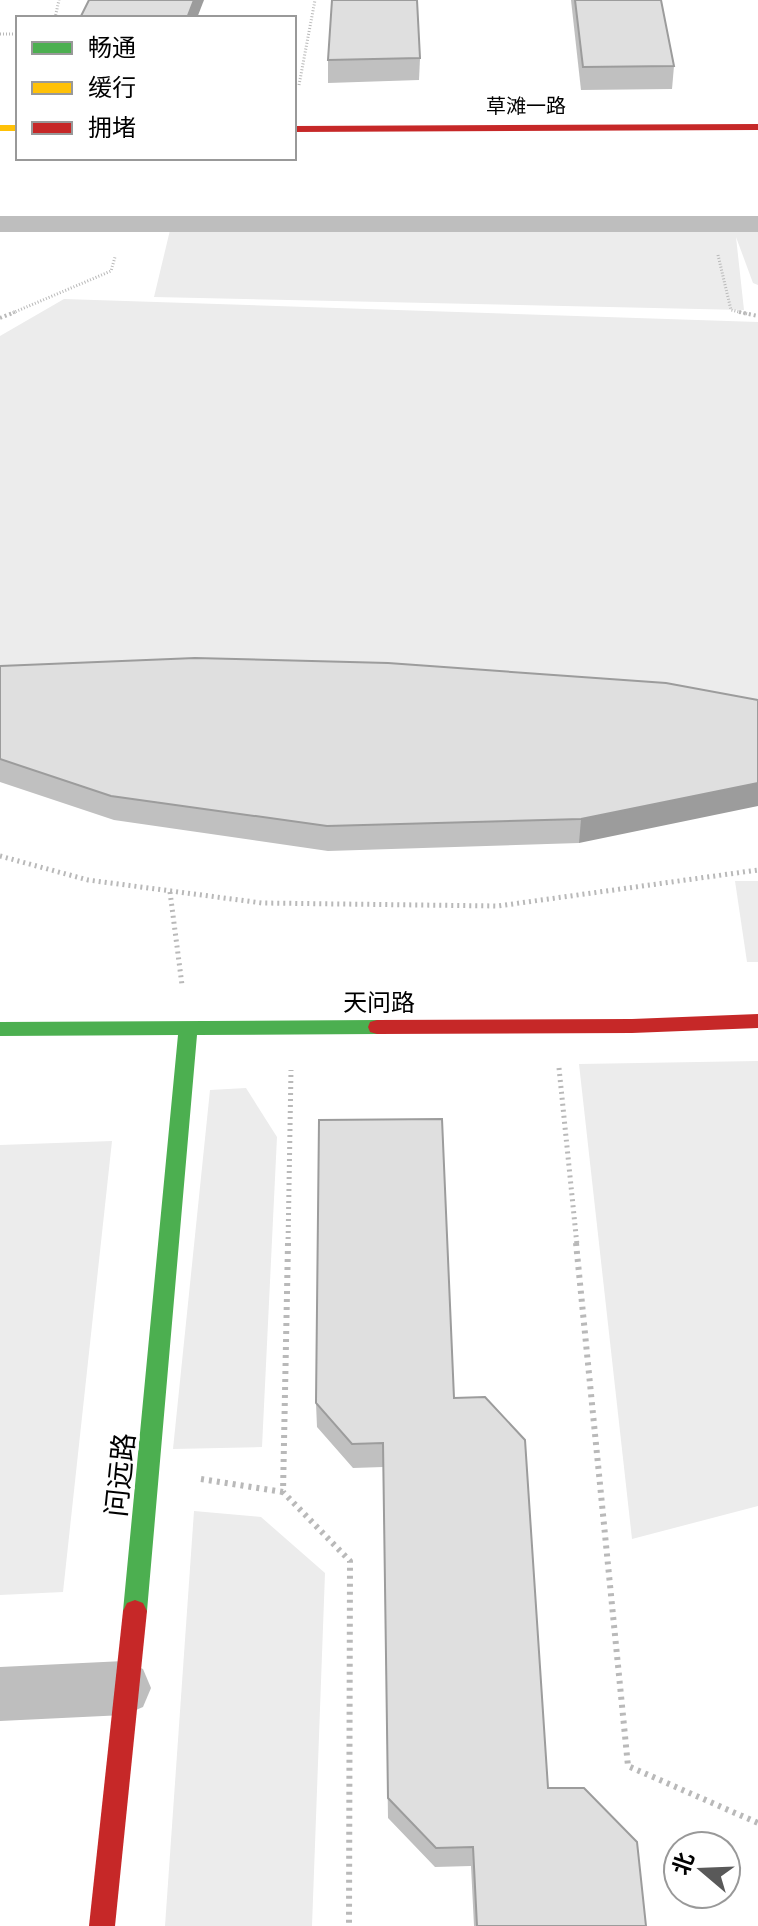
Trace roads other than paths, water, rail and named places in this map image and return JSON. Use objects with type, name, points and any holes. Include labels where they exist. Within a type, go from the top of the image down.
[{"type":"street","name":"草滩一路","points":[[296,129],[758,127]]},
{"type":"street","name":"草滩一路","points":[[296,141],[758,140]]},
{"type":"street","points":[[0,224],[758,224]]},
{"type":"street","name":"天问路","points":[[0,1029],[555,1026],[758,1021]]},
{"type":"street","name":"问远路","points":[[102,1926],[124,1688],[149,1471],[188,1029]]},
{"type":"street","points":[[0,1694],[124,1688]]}]
